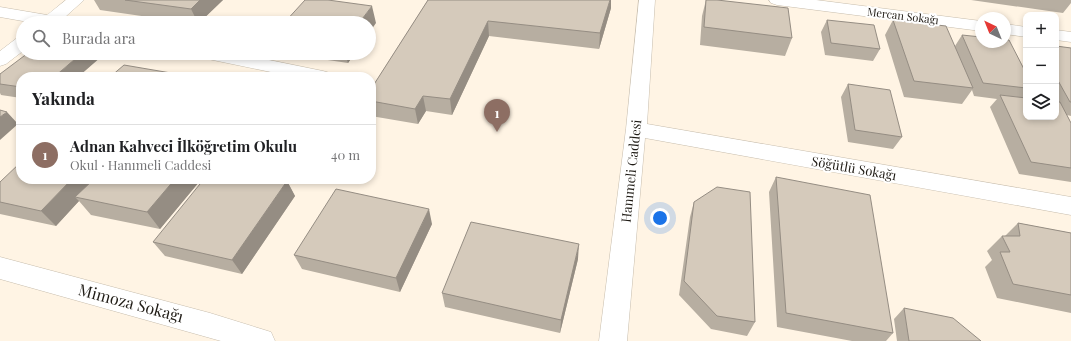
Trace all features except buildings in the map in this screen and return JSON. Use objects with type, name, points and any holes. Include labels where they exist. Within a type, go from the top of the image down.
[{"type":"street","points":[[60,16],[76,0]]},
{"type":"street","name":"Hanımeli Caddesi","points":[[613,341],[636,130],[647,0]]},
{"type":"street","name":"Mercan Sokağı","points":[[777,0],[975,25]]},
{"type":"street","points":[[0,12],[22,16]]},
{"type":"street","points":[[1011,30],[1023,32]]},
{"type":"street","points":[[1059,36],[1071,37]]},
{"type":"street","points":[[0,60],[16,47]]},
{"type":"street","points":[[242,60],[299,72]]},
{"type":"street","name":"Söğütlü Sokağı","points":[[636,130],[1071,206]]},
{"type":"street","name":"Mimoza Sokağı","points":[[0,268],[210,325],[261,341]]},
{"type":"place","name":"Adnan Kahveci İlköğretim Okulu","points":[[497,132]]}]
